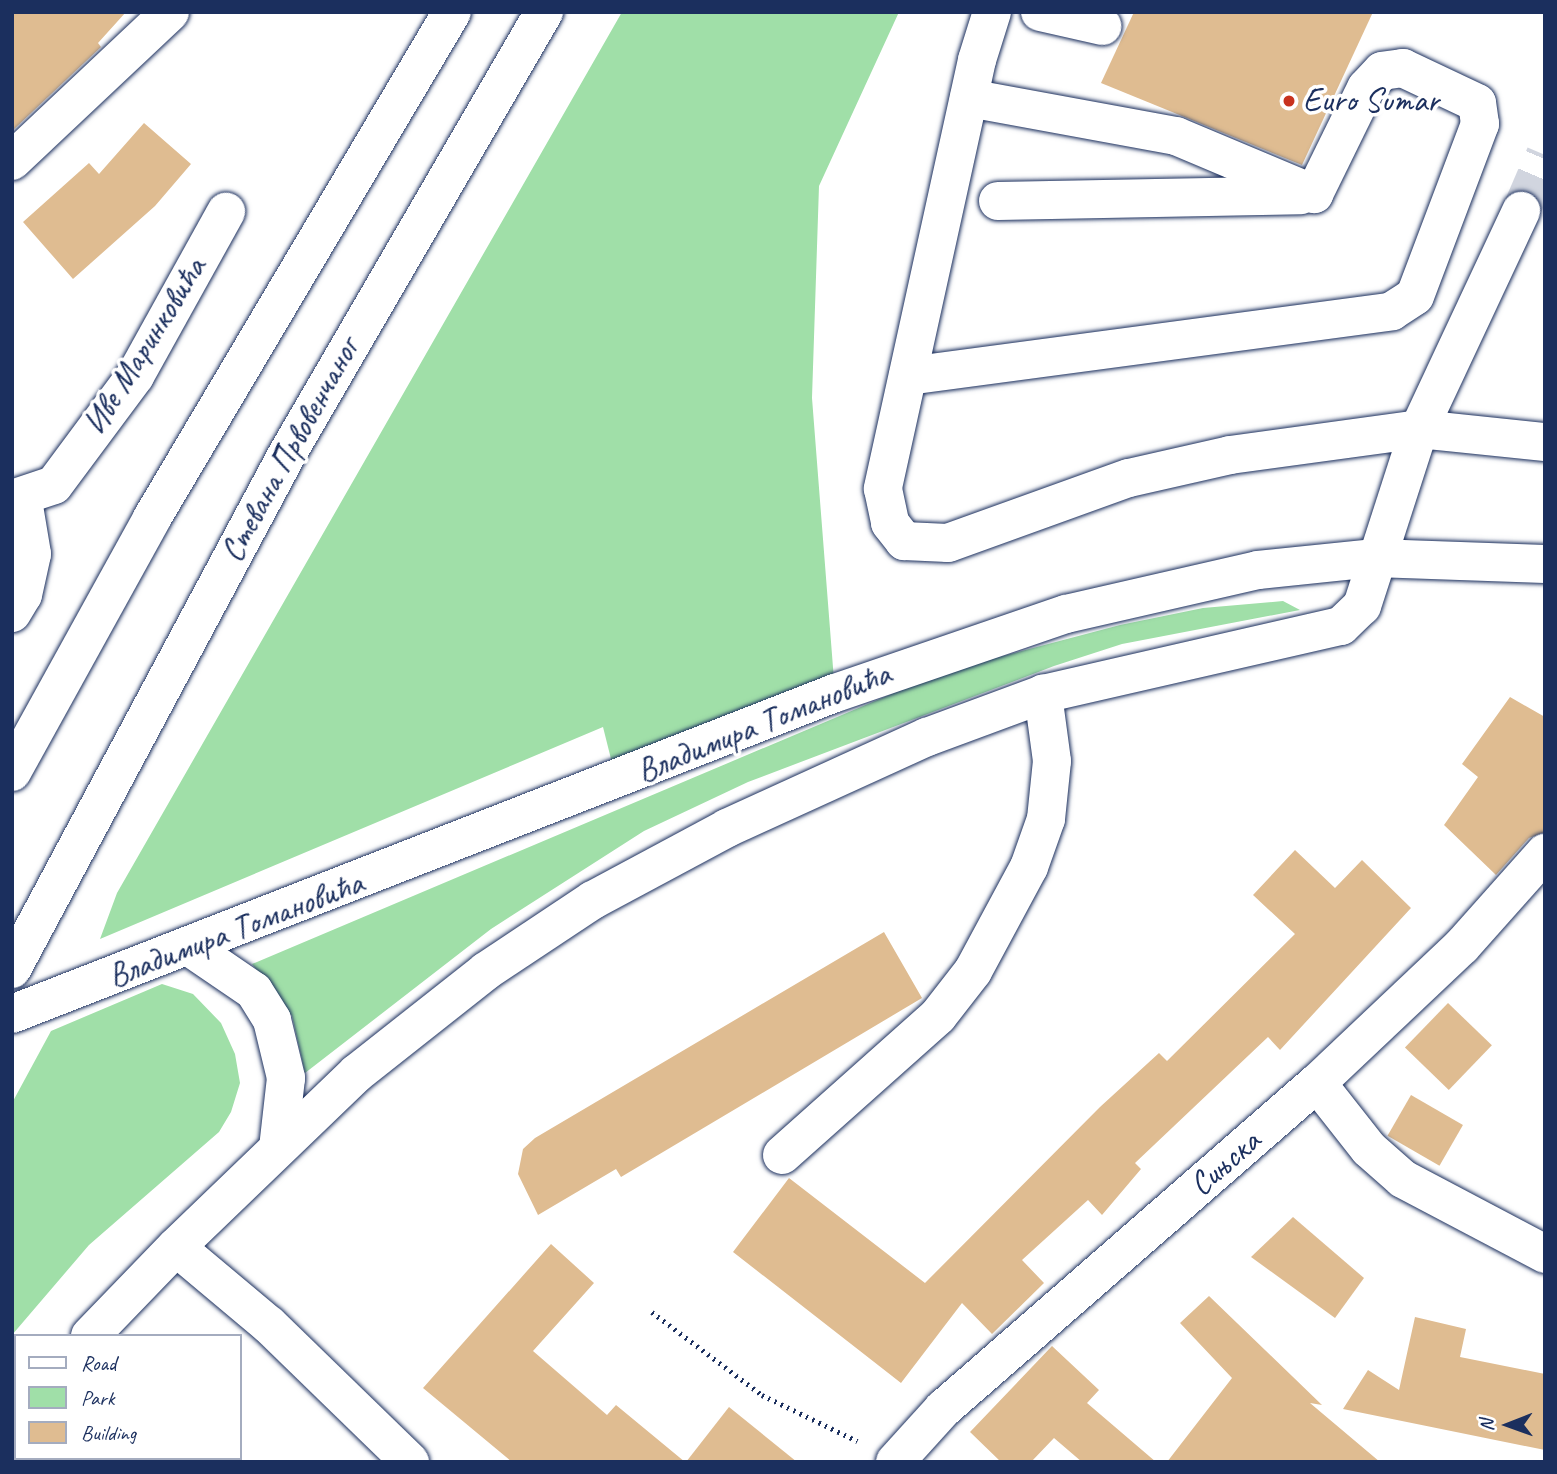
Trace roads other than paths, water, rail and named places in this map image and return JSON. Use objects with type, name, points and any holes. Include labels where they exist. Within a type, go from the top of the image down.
[{"type":"main road","points":[[12,161],[170,12]]},
{"type":"main road","points":[[12,772],[152,518],[453,12]]},
{"type":"main road","name":"Стевана Првовенчаног","points":[[12,970],[49,895],[286,456],[544,12]]},
{"type":"main road","points":[[992,12],[969,97],[883,489],[891,523],[904,541],[919,545],[948,543],[1129,478],[1230,455],[1419,429],[1545,442]]},
{"type":"main road","points":[[1040,12],[1102,26]]},
{"type":"main road","points":[[908,376],[1392,311],[1415,296],[1480,124],[1477,103],[1403,68],[1382,71],[1366,88],[1314,194]]},
{"type":"main road","points":[[969,97],[1176,136],[1314,194]]},
{"type":"main road","points":[[998,201],[1314,194]]},
{"type":"main road","points":[[92,1334],[176,1247],[357,1073],[486,971],[593,900],[739,823],[927,737],[1043,694],[1341,626],[1362,606],[1419,429],[1521,211]]},
{"type":"main road","name":"Иве Маринковића","points":[[18,499],[54,485],[135,376],[226,212]]},
{"type":"main road","points":[[12,613],[23,596],[32,554],[18,499]]},
{"type":"main road","name":"Владимира Томановића","points":[[12,1014],[191,948],[954,648],[1175,586],[1258,570],[1376,558],[1545,564]]},
{"type":"main road","points":[[782,1155],[938,1016],[973,971],[1029,867],[1046,819],[1052,761],[1043,694]]},
{"type":"main road","name":"Сињска","points":[[899,1457],[943,1409],[1317,1083],[1462,946],[1545,853]]},
{"type":"main road","points":[[191,948],[254,991],[272,1020],[286,1078],[278,1148]]},
{"type":"main road","points":[[1317,1083],[1369,1149],[1403,1180],[1545,1254]]},
{"type":"main road","points":[[176,1247],[269,1325],[410,1462]]},
{"type":"tunnel","points":[[1521,211],[1545,155]]},
{"type":"place","name":"Euro Sumar","points":[[1289,101]]}]
